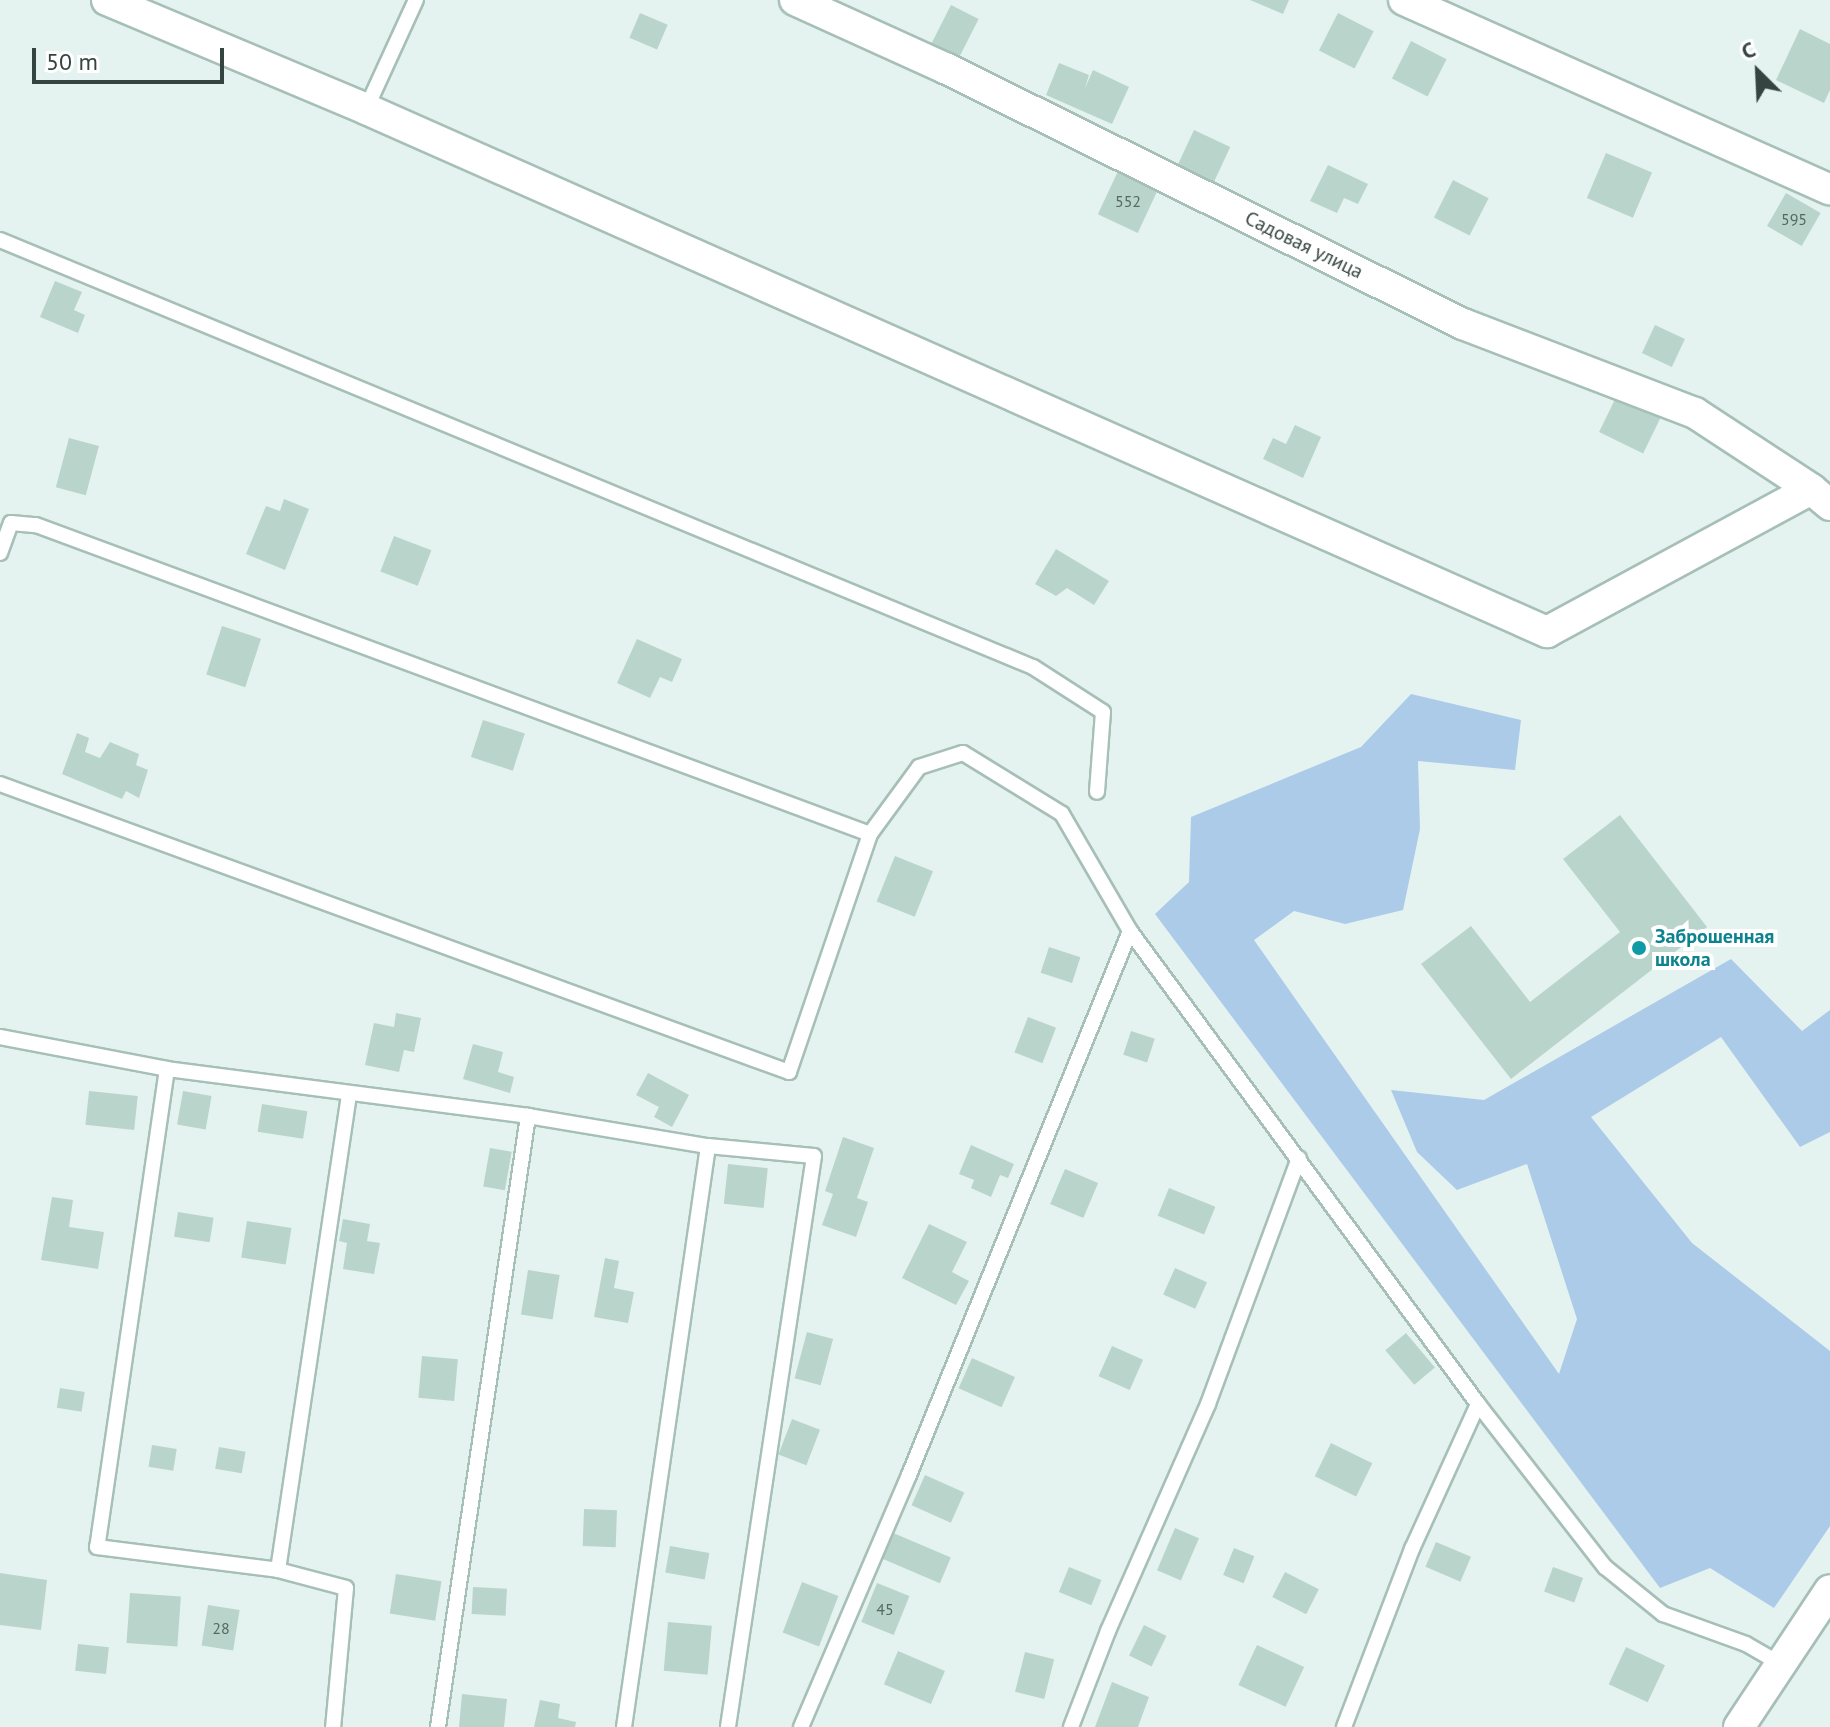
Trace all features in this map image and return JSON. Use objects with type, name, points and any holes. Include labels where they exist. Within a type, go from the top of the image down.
[{"type":"street","points":[[107,0],[143,8],[1547,632],[1821,497]]},
{"type":"street","name":"Садовая улица","points":[[795,0],[945,68],[1463,324],[1695,413],[1821,497]]},
{"type":"street","points":[[1404,0],[1830,190]]},
{"type":"street","points":[[1739,1727],[1830,1590]]},
{"type":"lane","points":[[366,109],[416,0]]},
{"type":"lane","points":[[0,240],[1033,667],[1103,712],[1097,792]]},
{"type":"lane","points":[[0,553],[11,523],[36,525],[870,834]]},
{"type":"lane","points":[[0,784],[789,1072],[870,834],[919,767],[963,753],[1062,814],[1130,931],[1478,1404],[1605,1567],[1663,1614],[1746,1644],[1780,1664]]},
{"type":"lane","points":[[801,1727],[909,1475],[1130,931]]},
{"type":"lane","points":[[0,1037],[167,1069],[528,1116],[708,1146],[814,1156],[728,1727]]},
{"type":"lane","points":[[167,1069],[97,1547],[278,1570],[346,1588],[333,1727]]},
{"type":"lane","points":[[278,1570],[349,1094]]},
{"type":"lane","points":[[438,1727],[528,1116]]},
{"type":"lane","points":[[624,1727],[708,1146]]},
{"type":"lane","points":[[1071,1727],[1108,1631],[1208,1404],[1299,1158]]},
{"type":"lane","points":[[1344,1727],[1412,1549],[1478,1404]]},
{"type":"shaded area","points":[[1411,694],[1521,720],[1515,770],[1418,761],[1420,829],[1403,910],[1345,924],[1294,911],[1254,940],[1559,1374],[1577,1319],[1527,1164],[1457,1190],[1417,1152],[1391,1090],[1484,1100],[1731,959],[1802,1031],[1830,1010],[1830,1132],[1800,1147],[1721,1037],[1591,1117],[1692,1243],[1830,1351],[1830,1526],[1774,1608],[1710,1568],[1660,1588],[1155,914],[1189,882],[1191,817],[1361,747]]},
{"type":"building","points":[[1250,0],[1289,0],[1283,14]]},
{"type":"building","points":[[951,5],[979,19],[957,61],[930,47]]},
{"type":"building","points":[[640,13],[668,25],[657,50],[629,38]]},
{"type":"building","points":[[1338,13],[1374,31],[1355,69],[1319,50]]},
{"type":"building","points":[[1800,29],[1830,44],[1830,90],[1824,103],[1776,80]]},
{"type":"building","points":[[1411,41],[1447,59],[1428,97],[1392,78]]},
{"type":"building","points":[[1059,63],[1089,75],[1085,88],[1093,70],[1129,87],[1112,124],[1046,95]]},
{"type":"building","points":[[1194,130],[1230,147],[1213,185],[1176,168]]},
{"type":"building","points":[[1606,153],[1652,173],[1633,218],[1587,198]]},
{"type":"building","points":[[1328,165],[1368,184],[1358,204],[1344,198],[1337,213],[1310,201]]},
{"type":"building","points":[[1119,169],[1159,188],[1138,233],[1098,214]]},
{"type":"building","points":[[1453,180],[1489,198],[1470,236],[1434,217]]},
{"type":"building","points":[[1786,193],[1821,213],[1802,246],[1767,226]]},
{"type":"building","points":[[55,281],[82,292],[74,310],[85,315],[78,333],[40,317]]},
{"type":"building","points":[[1655,325],[1685,339],[1672,367],[1642,353]]},
{"type":"building","points":[[1621,387],[1665,408],[1643,453],[1599,432]]},
{"type":"building","points":[[1295,425],[1321,437],[1303,478],[1263,459],[1273,438],[1286,444]]},
{"type":"building","points":[[69,438],[99,446],[86,495],[56,487]]},
{"type":"building","points":[[284,499],[309,509],[285,570],[246,554],[266,506],[280,511]]},
{"type":"building","points":[[394,536],[431,550],[418,586],[380,571]]},
{"type":"building","points":[[1056,549],[1109,581],[1094,605],[1067,588],[1056,596],[1035,584]]},
{"type":"building","points":[[222,626],[261,639],[245,687],[206,675]]},
{"type":"building","points":[[637,639],[682,659],[672,682],[660,677],[650,698],[617,683]]},
{"type":"building","points":[[483,720],[525,734],[513,771],[471,757]]},
{"type":"building","points":[[77,733],[89,738],[85,752],[100,758],[110,742],[139,754],[136,765],[148,770],[139,798],[126,791],[122,799],[62,774]]},
{"type":"building","name":"Заброшенная школа","points":[[1620,815],[1707,927],[1511,1079],[1421,964],[1471,926],[1530,1002],[1620,932],[1563,859]]},
{"type":"building","points":[[895,856],[933,871],[915,917],[877,901]]},
{"type":"building","points":[[1049,947],[1080,957],[1072,983],[1041,973]]},
{"type":"building","points":[[396,1013],[421,1018],[414,1052],[404,1050],[399,1072],[365,1065],[374,1023],[394,1027]]},
{"type":"building","points":[[1028,1017],[1056,1028],[1042,1063],[1014,1052]]},
{"type":"building","points":[[1131,1031],[1155,1039],[1147,1063],[1123,1055]]},
{"type":"building","points":[[473,1044],[503,1052],[498,1072],[514,1077],[510,1093],[463,1079]]},
{"type":"building","points":[[648,1073],[689,1095],[672,1127],[654,1117],[659,1107],[636,1095]]},
{"type":"building","points":[[89,1091],[138,1096],[134,1130],[85,1125]]},
{"type":"building","points":[[183,1091],[212,1096],[206,1130],[177,1124]]},
{"type":"building","points":[[262,1104],[307,1111],[303,1139],[258,1132]]},
{"type":"building","points":[[843,1137],[874,1148],[857,1198],[868,1202],[856,1237],[822,1225],[833,1194],[825,1191]]},
{"type":"building","points":[[971,1145],[1014,1164],[1008,1178],[1000,1175],[991,1197],[971,1188],[974,1180],[959,1174]]},
{"type":"building","points":[[490,1148],[512,1152],[505,1190],[483,1186]]},
{"type":"building","points":[[728,1164],[768,1168],[764,1208],[724,1204]]},
{"type":"building","points":[[1065,1169],[1098,1183],[1083,1218],[1050,1204]]},
{"type":"building","points":[[1169,1188],[1215,1207],[1204,1235],[1158,1216]]},
{"type":"building","points":[[52,1197],[73,1200],[69,1227],[104,1232],[98,1269],[41,1260]]},
{"type":"building","points":[[178,1212],[214,1218],[210,1242],[174,1237]]},
{"type":"building","points":[[343,1219],[370,1224],[367,1241],[380,1243],[374,1274],[343,1269],[347,1243],[339,1241]]},
{"type":"building","points":[[247,1221],[291,1228],[286,1265],[241,1258]]},
{"type":"building","points":[[929,1224],[967,1242],[952,1272],[969,1281],[956,1305],[902,1278]]},
{"type":"building","points":[[605,1258],[619,1261],[614,1288],[634,1292],[628,1323],[594,1317]]},
{"type":"building","points":[[1175,1268],[1207,1282],[1195,1309],[1163,1294]]},
{"type":"building","points":[[528,1270],[560,1275],[553,1319],[521,1314]]},
{"type":"building","points":[[807,1332],[833,1339],[821,1385],[795,1378]]},
{"type":"building","points":[[1406,1333],[1435,1367],[1414,1385],[1385,1350]]},
{"type":"building","points":[[1112,1346],[1143,1360],[1130,1390],[1099,1376]]},
{"type":"building","points":[[422,1356],[458,1359],[454,1401],[418,1398]]},
{"type":"building","points":[[972,1358],[1015,1377],[1002,1407],[959,1388]]},
{"type":"building","points":[[60,1388],[85,1392],[82,1412],[57,1408]]},
{"type":"building","points":[[792,1419],[820,1430],[806,1465],[778,1454]]},
{"type":"building","points":[[1331,1443],[1372,1463],[1356,1496],[1315,1476]]},
{"type":"building","points":[[152,1445],[177,1449],[173,1471],[149,1467]]},
{"type":"building","points":[[219,1447],[246,1452],[242,1473],[215,1469]]},
{"type":"building","points":[[925,1475],[964,1492],[951,1523],[912,1505]]},
{"type":"building","points":[[584,1509],[617,1510],[616,1547],[583,1546]]},
{"type":"building","points":[[1175,1528],[1199,1538],[1181,1581],[1157,1570]]},
{"type":"building","points":[[891,1532],[951,1557],[940,1583],[880,1558]]},
{"type":"building","points":[[1436,1542],[1471,1557],[1460,1582],[1425,1567]]},
{"type":"building","points":[[670,1546],[709,1553],[705,1580],[665,1573]]},
{"type":"building","points":[[1234,1548],[1254,1556],[1244,1583],[1223,1575]]},
{"type":"building","points":[[1069,1567],[1101,1580],[1091,1605],[1059,1592]]},
{"type":"building","points":[[1553,1567],[1583,1578],[1574,1602],[1544,1591]]},
{"type":"building","points":[[1285,1572],[1319,1589],[1306,1614],[1272,1597]]},
{"type":"building","points":[[0,1573],[47,1580],[41,1630],[0,1625]]},
{"type":"building","points":[[396,1574],[441,1581],[435,1621],[390,1614]]},
{"type":"building","points":[[802,1582],[838,1596],[819,1646],[783,1632]]},
{"type":"building","points":[[877,1583],[909,1596],[894,1635],[861,1622]]},
{"type":"building","points":[[473,1587],[507,1589],[506,1616],[472,1614]]},
{"type":"building","points":[[130,1593],[181,1597],[177,1646],[127,1643]]},
{"type":"building","points":[[208,1605],[240,1610],[233,1651],[202,1645]]},
{"type":"building","points":[[668,1622],[712,1626],[708,1675],[664,1671]]},
{"type":"building","points":[[1144,1625],[1166,1636],[1152,1667],[1129,1656]]},
{"type":"building","points":[[78,1644],[109,1647],[106,1674],[75,1671]]},
{"type":"building","points":[[1257,1645],[1304,1667],[1286,1707],[1238,1685]]},
{"type":"building","points":[[1626,1647],[1665,1665],[1648,1702],[1609,1684]]},
{"type":"building","points":[[898,1651],[945,1671],[931,1704],[884,1684]]},
{"type":"building","points":[[1025,1652],[1054,1659],[1044,1699],[1015,1692]]},
{"type":"building","points":[[1112,1682],[1149,1697],[1138,1727],[1095,1727]]},
{"type":"building","points":[[462,1694],[507,1699],[504,1727],[459,1727]]},
{"type":"building","points":[[540,1700],[560,1704],[558,1718],[576,1722],[575,1727],[534,1727]]},
{"type":"place","name":"Заброшенная школа","points":[[1639,948]]}]
